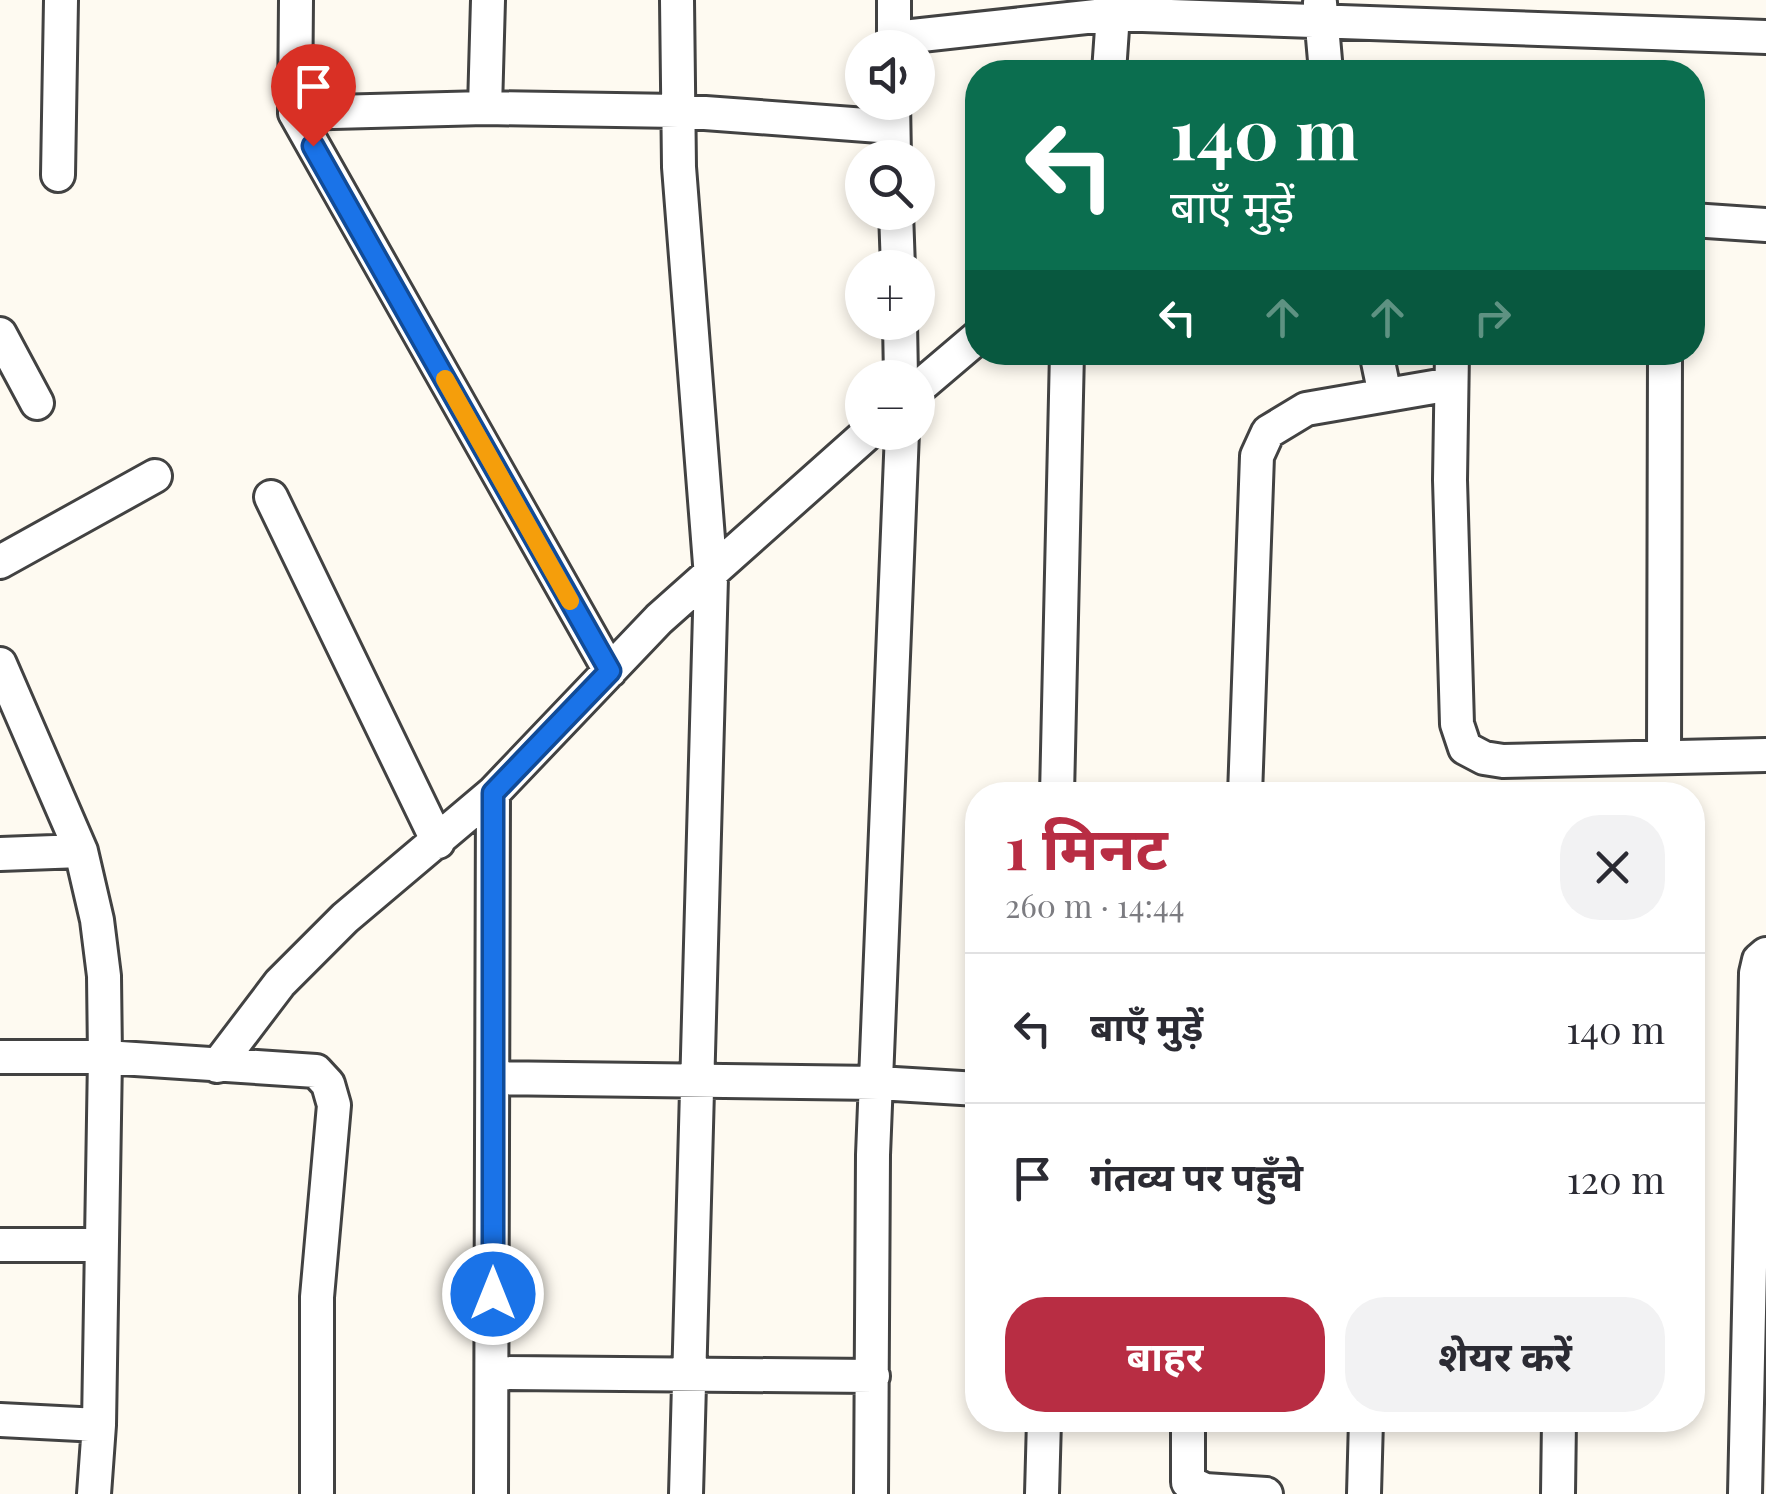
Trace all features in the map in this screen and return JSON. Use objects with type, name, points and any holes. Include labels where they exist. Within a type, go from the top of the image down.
[{"type":"street","points":[[58,175],[61,0]]},
{"type":"street","points":[[296,0],[295,113],[610,671]]},
{"type":"street","points":[[485,108],[488,0]]},
{"type":"street","points":[[677,0],[678,111],[693,371],[711,577],[686,1494]]},
{"type":"street","points":[[894,0],[894,30]]},
{"type":"street","points":[[935,36],[1114,7],[1320,10],[1766,37]]},
{"type":"street","points":[[1110,60],[1114,7]]},
{"type":"street","points":[[1320,10],[1325,60]]},
{"type":"street","points":[[295,113],[485,108],[678,111],[893,129]]},
{"type":"street","points":[[1705,221],[1766,226]]},
{"type":"street","points":[[0,334],[37,404]]},
{"type":"street","points":[[935,373],[965,347]]},
{"type":"street","points":[[1057,782],[1067,365]]},
{"type":"street","points":[[1379,365],[1385,395]]},
{"type":"street","points":[[1664,365],[1664,755]]},
{"type":"street","points":[[1245,782],[1258,456],[1268,432],[1306,409],[1385,395],[1452,368],[1457,705],[1465,748],[1484,758],[1503,761],[1766,755]]},
{"type":"street","points":[[217,1066],[280,983],[345,918],[493,793],[659,619],[711,577],[733,551],[848,450]]},
{"type":"street","points":[[871,1494],[878,1083],[901,450]]},
{"type":"street","points":[[0,562],[154,476]]},
{"type":"street","points":[[270,497],[438,842]]},
{"type":"street","points":[[0,664],[81,851],[104,976],[99,1425],[94,1494]]},
{"type":"street","points":[[492,1494],[493,793]]},
{"type":"street","points":[[0,854],[81,851]]},
{"type":"street","points":[[1752,1476],[1760,1131],[1756,973],[1759,960],[1766,954]]},
{"type":"street","points":[[0,1057],[105,1057],[316,1072],[328,1084],[334,1105],[317,1297],[317,1494]]},
{"type":"street","points":[[493,1078],[878,1083],[965,1089]]},
{"type":"street","points":[[0,1245],[100,1245]]},
{"type":"street","points":[[494,1373],[872,1376]]},
{"type":"street","points":[[0,1420],[99,1425]]},
{"type":"street","points":[[1042,1494],[1044,1432]]},
{"type":"street","points":[[1188,1432],[1188,1482],[1205,1490],[1266,1494]]},
{"type":"street","points":[[1364,1494],[1366,1432]]},
{"type":"street","points":[[1558,1494],[1559,1432]]},
{"type":"slow traffic","points":[[445,379],[570,601]]},
{"type":"route","points":[[313,146],[610,671],[493,793],[493,1294]]}]
